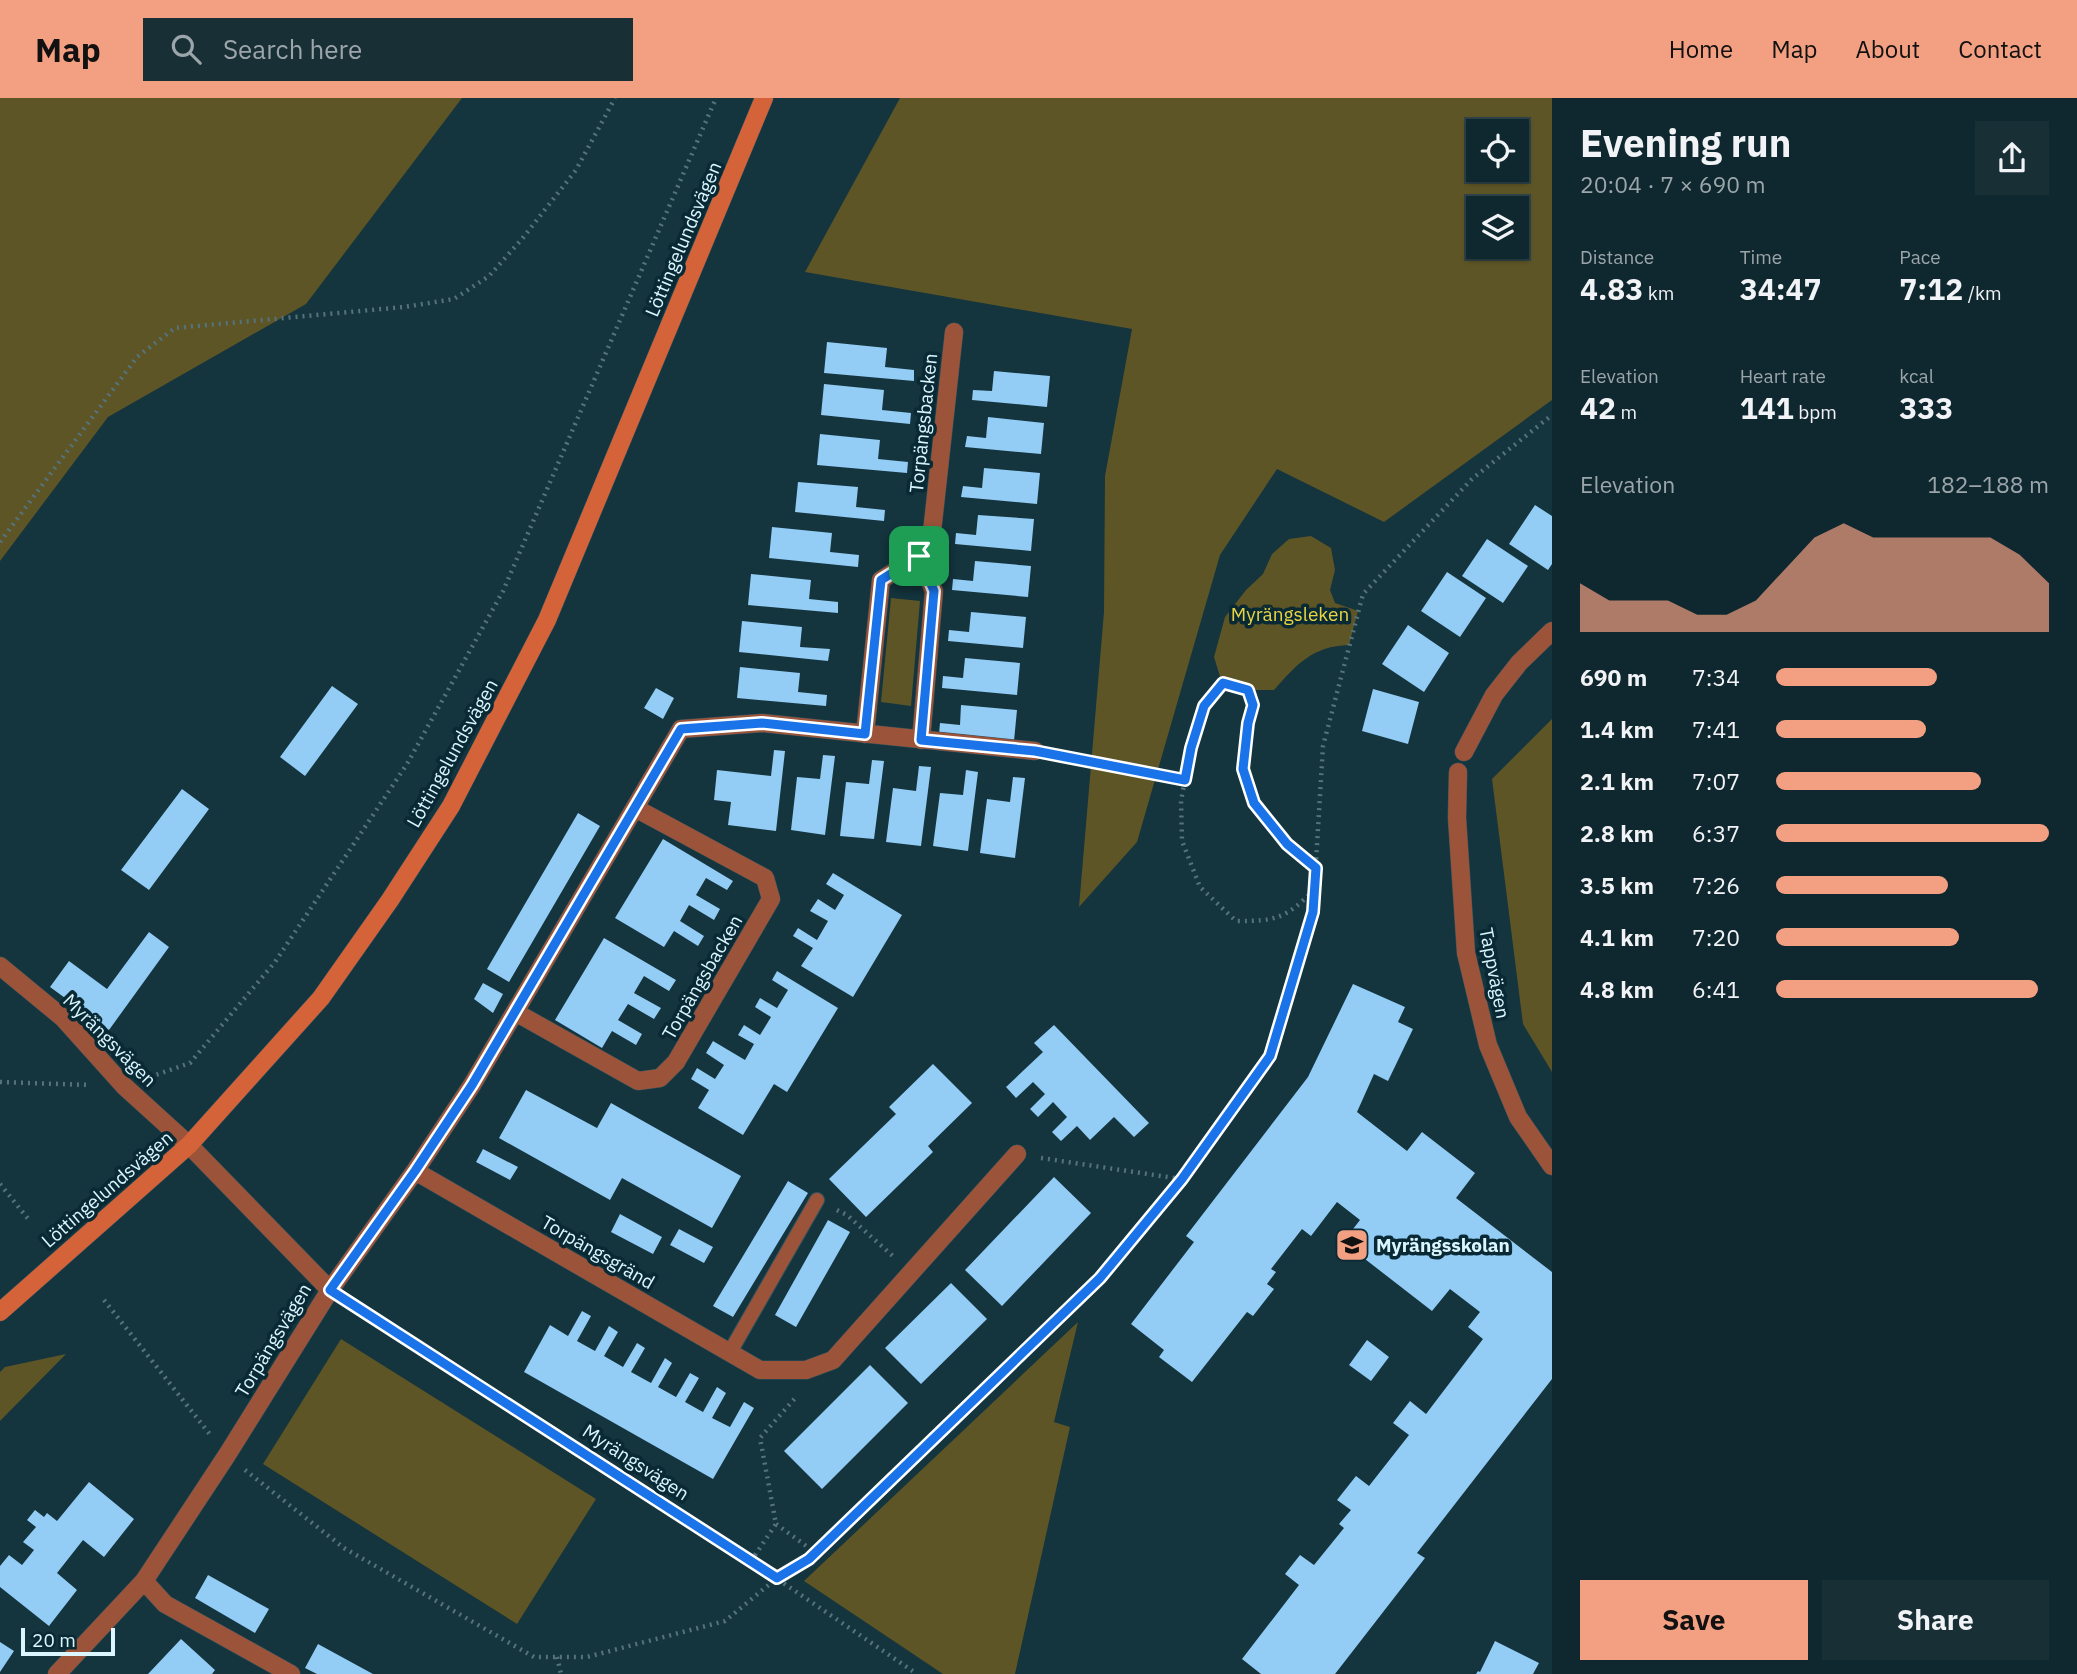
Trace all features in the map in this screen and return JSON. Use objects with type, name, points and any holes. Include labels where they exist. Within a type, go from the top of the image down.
[{"type":"main road","name":"Löttingelundsvägen","points":[[0,1312],[188,1145],[321,998],[390,900],[451,806],[547,620],[764,98]]},
{"type":"street","name":"Torpängsbacken","points":[[919,556],[932,532],[954,332]]},
{"type":"street","points":[[865,734],[881,580],[919,556],[934,591],[921,740]]},
{"type":"street","points":[[1464,752],[1494,695],[1519,663],[1552,631]]},
{"type":"street","points":[[330,1290],[415,1171],[472,1085],[681,729],[762,723],[1035,751]]},
{"type":"street","name":"Tappvägen","points":[[1458,772],[1457,818],[1469,966],[1488,1045],[1518,1117],[1552,1166]]},
{"type":"street","name":"Torpängsbacken","points":[[515,1012],[638,1081],[660,1079],[676,1062],[771,900],[765,878],[635,808]]},
{"type":"street","name":"Myrängsvägen","points":[[0,966],[63,1018],[124,1086],[188,1145]]},
{"type":"street","name":"Torpängsvägen","points":[[57,1674],[144,1581],[330,1290],[188,1145]]},
{"type":"street","points":[[806,1370],[833,1360],[1017,1154]]},
{"type":"street","name":"Torpängsgränd","points":[[415,1171],[760,1370],[806,1370]]},
{"type":"street","points":[[144,1581],[165,1604],[291,1674]]},
{"type":"lane","points":[[730,1352],[817,1200]]},
{"type":"path","points":[[0,542],[137,357],[175,328],[404,307],[454,299],[489,276],[530,230],[576,170],[615,98]]},
{"type":"path","points":[[0,1082],[124,1086],[190,1063],[275,962],[407,764],[503,591],[716,98]]},
{"type":"path","points":[[104,1300],[227,1455],[344,1548],[534,1657],[587,1657],[725,1621],[777,1578],[816,1553],[1100,1278],[1182,1179],[1270,1056],[1313,912],[1323,746],[1363,594],[1472,479],[1552,415]]},
{"type":"path","points":[[1314,889],[1294,911],[1268,921],[1236,921],[1200,887],[1182,841],[1181,801],[1191,748],[1204,706],[1223,683],[1248,690],[1253,705],[1248,723],[1243,769],[1254,803],[1287,844],[1316,868]]},
{"type":"path","points":[[1035,751],[1185,780]]},
{"type":"path","points":[[1017,1154],[1182,1179]]},
{"type":"path","points":[[0,1184],[29,1220]]},
{"type":"path","points":[[817,1200],[847,1215],[911,1272]]},
{"type":"path","name":"Myrängsvägen","points":[[330,1290],[777,1578],[917,1674]]},
{"type":"path","points":[[806,1370],[806,1386],[760,1438],[776,1524],[816,1553]]},
{"type":"path","points":[[751,1561],[776,1524]]},
{"type":"path","points":[[557,1657],[561,1674]]},
{"type":"green space","points":[[0,98],[462,98],[306,304],[108,417],[0,561]]},
{"type":"green space","points":[[900,98],[1552,98],[1552,400],[1384,522],[1277,469],[1220,555],[1137,842],[1079,907],[1104,612],[1105,476],[1132,329],[805,272]]},
{"type":"green space","name":"Myrängsleken","points":[[1311,536],[1331,548],[1335,570],[1330,590],[1335,603],[1358,611],[1349,645],[1325,649],[1307,658],[1274,690],[1248,690],[1222,683],[1214,657],[1225,617],[1246,590],[1263,574],[1272,554],[1289,539]]},
{"type":"green space","points":[[891,598],[920,601],[911,706],[881,702]]},
{"type":"green space","points":[[1552,719],[1552,1072],[1523,1024],[1492,779]]},
{"type":"green space","points":[[1078,1322],[1054,1422],[1070,1427],[1015,1674],[943,1674],[804,1581]]},
{"type":"green space","points":[[341,1339],[596,1499],[517,1624],[263,1464]]},
{"type":"green space","points":[[66,1354],[0,1421],[0,1372],[5,1367]]},
{"type":"building","points":[[827,342],[887,348],[885,367],[914,370],[914,381],[824,373]]},
{"type":"building","points":[[994,371],[1050,376],[1047,407],[972,400],[973,390],[992,391]]},
{"type":"building","points":[[824,384],[884,390],[882,410],[911,413],[910,424],[821,415]]},
{"type":"building","points":[[988,417],[1044,423],[1041,454],[965,447],[967,436],[986,438]]},
{"type":"building","points":[[820,434],[880,440],[878,459],[908,462],[907,473],[817,465]]},
{"type":"building","points":[[984,468],[1040,473],[1037,504],[961,497],[963,486],[982,488]]},
{"type":"building","points":[[798,482],[858,487],[856,507],[885,510],[884,521],[795,512]]},
{"type":"building","points":[[1535,505],[1552,516],[1552,564],[1548,570],[1509,544]]},
{"type":"building","points":[[978,515],[1034,519],[1031,551],[955,544],[956,533],[976,535]]},
{"type":"building","points":[[772,527],[832,533],[830,552],[859,555],[858,567],[769,558]]},
{"type":"building","points":[[1487,539],[1528,566],[1503,603],[1462,576]]},
{"type":"building","points":[[975,561],[1031,566],[1028,597],[952,590],[953,579],[973,581]]},
{"type":"building","points":[[1447,572],[1486,598],[1460,637],[1421,611]]},
{"type":"building","points":[[751,574],[811,580],[809,599],[838,602],[838,613],[748,605]]},
{"type":"building","points":[[971,612],[1026,617],[1023,648],[948,641],[949,630],[969,632]]},
{"type":"building","points":[[742,621],[802,627],[800,647],[830,649],[828,661],[739,652]]},
{"type":"building","points":[[1408,625],[1449,653],[1424,692],[1382,664]]},
{"type":"building","points":[[965,658],[1020,663],[1017,695],[942,688],[943,676],[963,678]]},
{"type":"building","points":[[740,667],[800,673],[798,692],[827,695],[826,706],[737,698]]},
{"type":"building","points":[[332,686],[358,704],[305,776],[280,757]]},
{"type":"building","points":[[656,688],[674,698],[663,719],[644,708]]},
{"type":"building","points":[[1373,689],[1419,702],[1408,744],[1362,731]]},
{"type":"building","points":[[961,705],[1017,710],[1014,741],[939,734],[940,723],[960,725]]},
{"type":"building","points":[[774,750],[785,751],[776,831],[728,825],[731,802],[714,800],[717,770],[771,776]]},
{"type":"building","points":[[823,755],[835,756],[825,835],[791,830],[797,777],[820,779]]},
{"type":"building","points":[[872,760],[884,761],[874,839],[840,836],[846,782],[869,784]]},
{"type":"building","points":[[919,766],[931,767],[921,846],[886,842],[893,788],[916,791]]},
{"type":"building","points":[[966,770],[978,772],[968,851],[933,846],[940,793],[963,795]]},
{"type":"building","points":[[1013,777],[1025,778],[1015,858],[980,853],[987,799],[1010,802]]},
{"type":"building","points":[[182,789],[209,809],[149,890],[121,870]]},
{"type":"building","points":[[578,813],[600,826],[509,982],[487,969]]},
{"type":"building","points":[[663,839],[733,881],[727,890],[706,878],[696,895],[720,909],[714,920],[689,905],[680,921],[704,936],[698,946],[674,931],[664,947],[615,918]]},
{"type":"building","points":[[833,873],[902,915],[853,997],[801,966],[813,948],[793,936],[798,928],[817,940],[828,921],[810,911],[818,899],[835,910],[844,895],[826,884]]},
{"type":"building","points":[[149,932],[169,947],[109,1030],[50,987],[69,961],[107,989]]},
{"type":"building","points":[[604,938],[676,980],[669,991],[644,976],[634,993],[661,1008],[654,1019],[628,1004],[618,1020],[642,1034],[636,1045],[612,1031],[602,1048],[555,1020]]},
{"type":"building","points":[[777,971],[838,1008],[787,1092],[774,1084],[743,1135],[698,1108],[709,1090],[691,1079],[697,1068],[715,1079],[724,1065],[706,1053],[713,1041],[745,1060],[754,1044],[738,1035],[744,1025],[760,1035],[771,1017],[755,1007],[760,998],[777,1008],[788,990],[772,980]]},
{"type":"building","points":[[483,983],[503,994],[493,1013],[474,999]]},
{"type":"building","points":[[1353,984],[1405,1007],[1398,1022],[1413,1029],[1388,1081],[1374,1074],[1357,1112],[1407,1151],[1422,1132],[1475,1173],[1456,1198],[1552,1272],[1552,1379],[1417,1553],[1425,1558],[1335,1674],[1261,1674],[1242,1659],[1299,1585],[1285,1574],[1300,1555],[1314,1565],[1344,1528],[1339,1524],[1351,1510],[1337,1500],[1356,1476],[1369,1486],[1409,1435],[1393,1423],[1410,1401],[1426,1414],[1483,1339],[1468,1327],[1480,1312],[1450,1289],[1432,1311],[1343,1242],[1360,1220],[1337,1202],[1311,1236],[1302,1229],[1271,1269],[1276,1272],[1267,1284],[1274,1289],[1253,1316],[1247,1312],[1192,1382],[1159,1357],[1164,1350],[1131,1324],[1194,1242],[1186,1236],[1308,1077]]},
{"type":"building","points":[[1054,1025],[1149,1123],[1134,1137],[1114,1117],[1090,1140],[1077,1126],[1061,1141],[1052,1132],[1067,1117],[1053,1102],[1038,1117],[1030,1109],[1045,1094],[1033,1082],[1016,1098],[1006,1087],[1043,1052],[1034,1043]]},
{"type":"building","points":[[933,1064],[972,1103],[928,1146],[933,1152],[866,1217],[829,1179],[896,1114],[889,1107]]},
{"type":"building","points":[[526,1090],[597,1128],[611,1103],[741,1176],[712,1228],[622,1178],[610,1200],[499,1138]]},
{"type":"building","points":[[483,1149],[518,1167],[510,1180],[476,1162]]},
{"type":"building","points":[[1054,1177],[1091,1213],[1002,1306],[965,1270]]},
{"type":"building","points":[[788,1181],[808,1193],[733,1317],[713,1306]]},
{"type":"building","points":[[620,1214],[662,1237],[653,1254],[611,1232]]},
{"type":"building","points":[[828,1220],[850,1232],[796,1327],[775,1315]]},
{"type":"building","points":[[679,1229],[713,1247],[704,1263],[670,1245]]},
{"type":"building","points":[[951,1283],[987,1319],[921,1384],[885,1348]]},
{"type":"building","points":[[582,1311],[591,1316],[577,1341],[595,1351],[609,1326],[618,1332],[604,1356],[623,1367],[637,1343],[645,1348],[631,1372],[651,1383],[665,1358],[672,1363],[658,1387],[676,1397],[690,1373],[699,1378],[685,1402],[703,1412],[717,1387],[726,1393],[712,1418],[730,1427],[744,1402],[754,1408],[713,1479],[524,1372],[550,1325],[568,1336]]},
{"type":"building","points":[[1367,1340],[1389,1357],[1371,1381],[1349,1365]]},
{"type":"building","points":[[870,1365],[908,1403],[822,1489],[784,1451]]},
{"type":"building","points":[[89,1482],[134,1519],[104,1557],[83,1540],[57,1573],[77,1590],[49,1626],[0,1587],[0,1566],[9,1555],[22,1565],[34,1550],[23,1542],[36,1527],[27,1520],[35,1510],[44,1517],[47,1513],[57,1521]]},
{"type":"building","points":[[208,1575],[269,1609],[255,1633],[195,1598]]},
{"type":"building","points":[[181,1639],[215,1670],[212,1674],[148,1674]]},
{"type":"building","points":[[1495,1641],[1539,1663],[1533,1674],[1476,1674],[1480,1672]]},
{"type":"building","points":[[0,1642],[14,1651],[0,1672]]},
{"type":"building","points":[[318,1644],[373,1674],[317,1674],[305,1668]]},
{"type":"place","name":"Myrängsskolan","points":[[1352,1245]]},
{"type":"route","points":[[919,556],[934,591],[921,740],[1035,751],[1185,780],[1191,748],[1204,706],[1223,683],[1248,690],[1253,705],[1248,723],[1243,769],[1254,803],[1287,844],[1316,868],[1313,912],[1270,1056],[1182,1179],[1100,1278],[809,1559],[777,1578],[330,1290],[415,1171],[472,1085],[681,729],[762,723],[865,734],[881,580],[919,556]]}]
